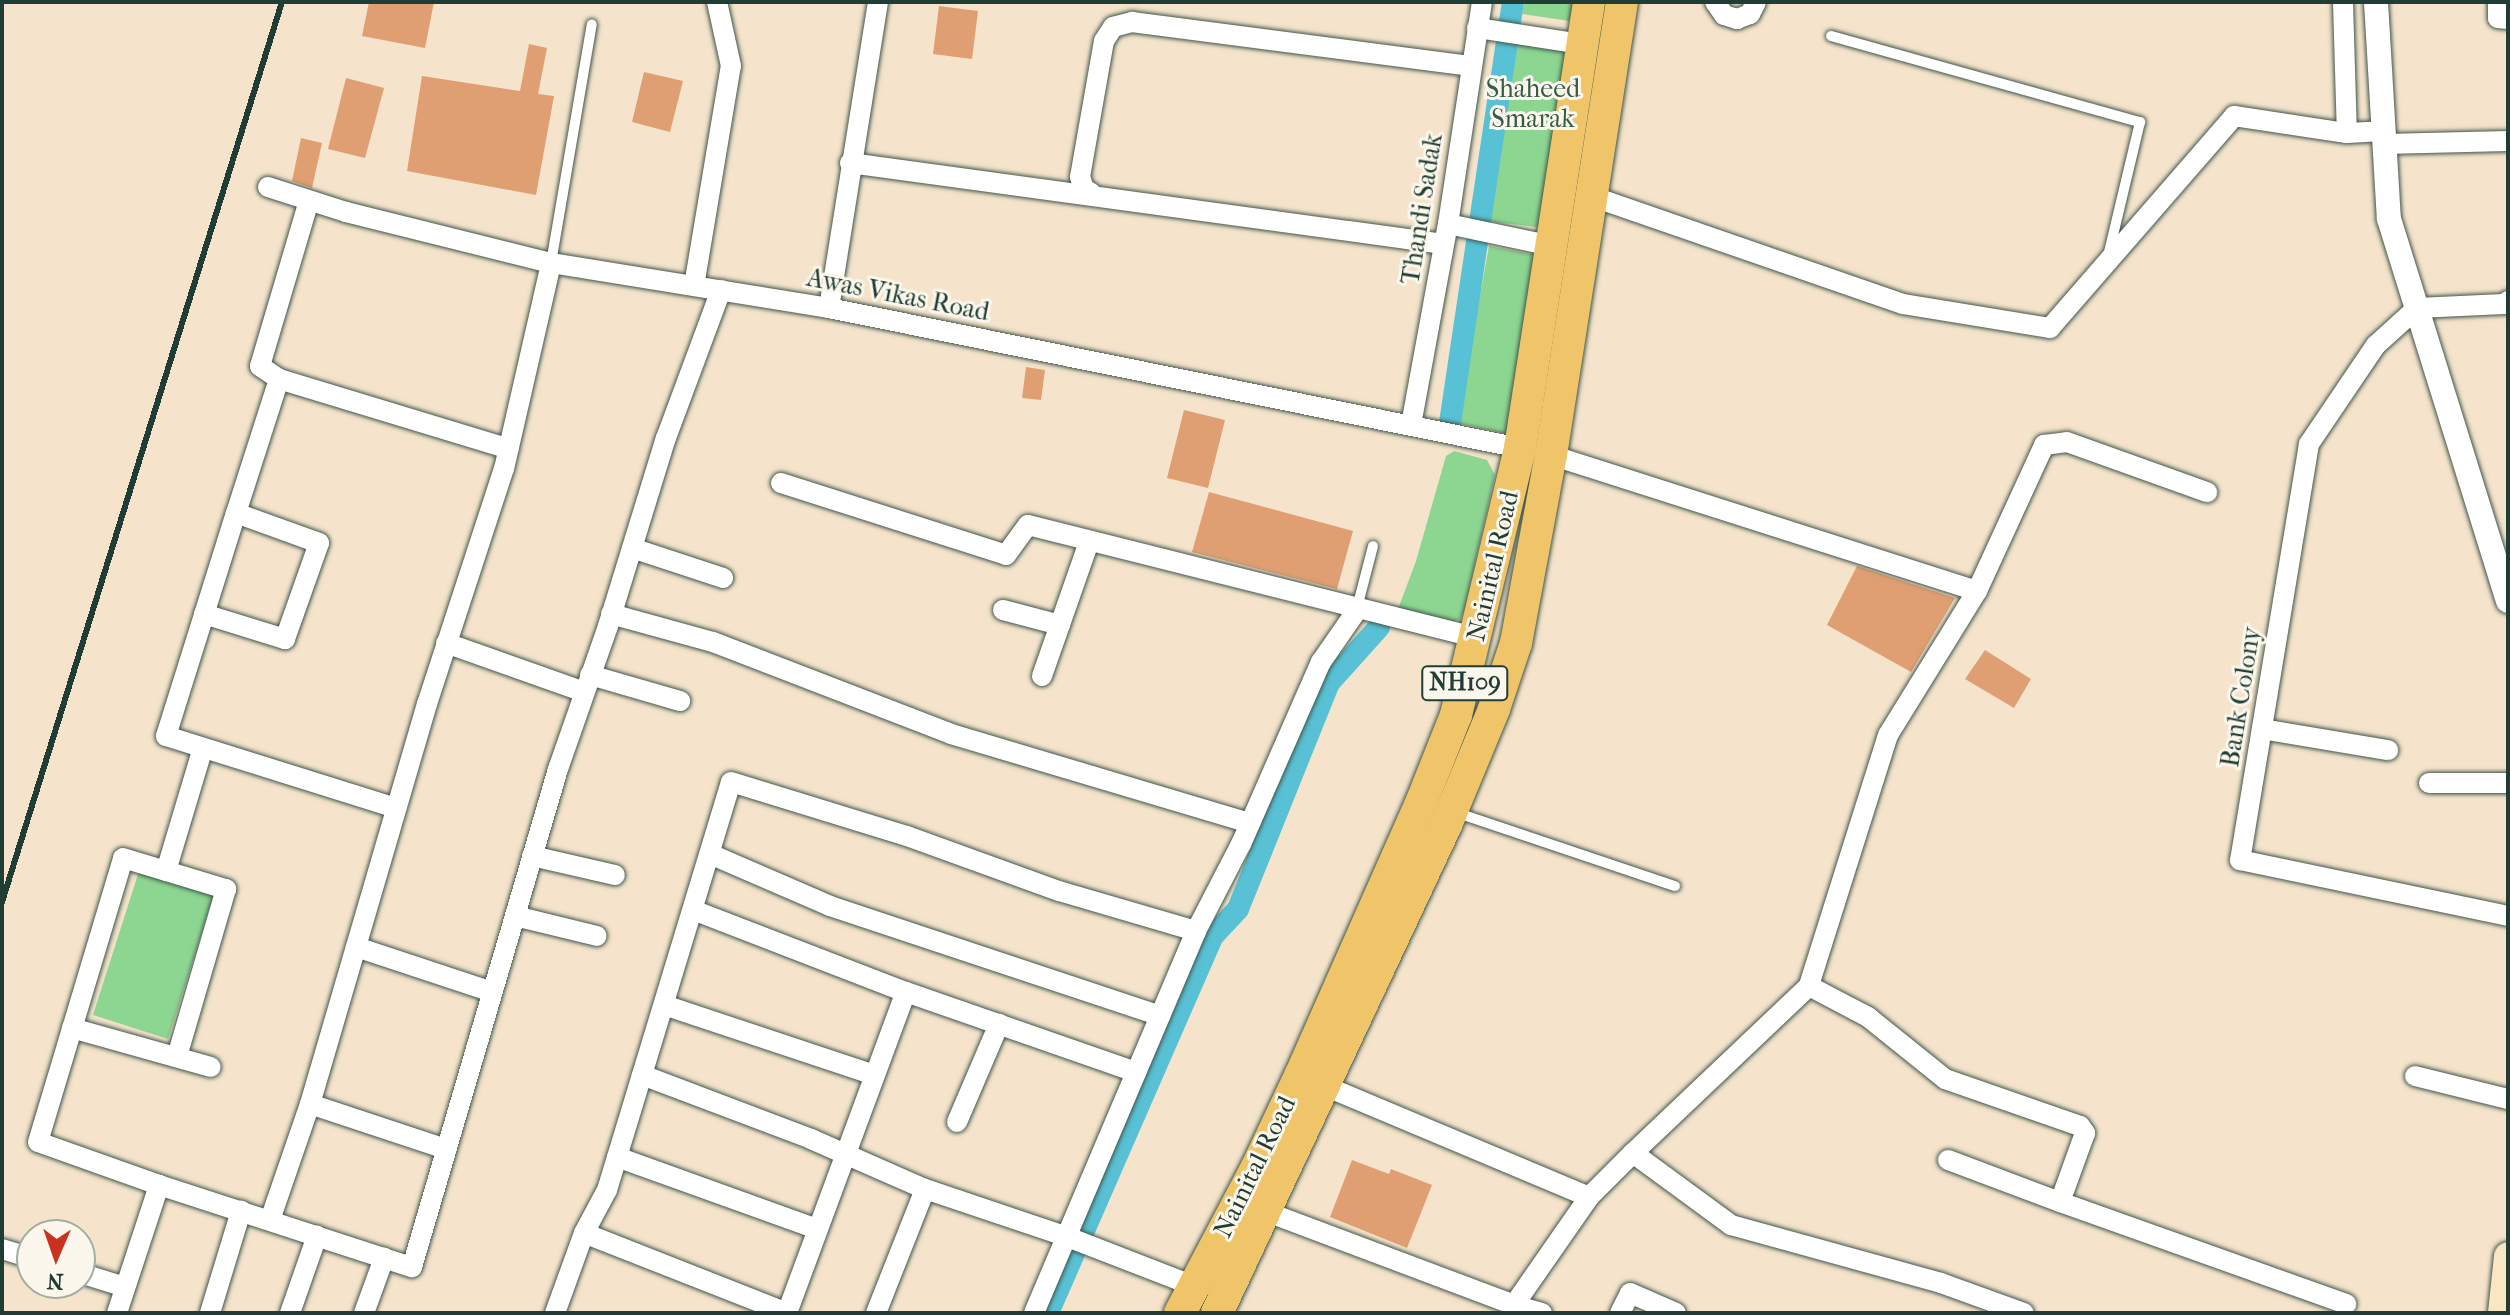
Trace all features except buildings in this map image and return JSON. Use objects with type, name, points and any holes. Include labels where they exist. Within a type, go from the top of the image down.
[{"type":"highway","name":"Nainital Road","points":[[1222,1311],[1452,811],[1494,709],[1514,647],[1551,455],[1577,191],[1582,44],[1589,2]]},
{"type":"highway","name":"Nainital Road","points":[[1187,1300],[1256,1169],[1421,803],[1456,715],[1477,638],[1520,448],[1552,246],[1577,191],[1622,2]]},
{"type":"highway","points":[[1520,448],[1551,455]]},
{"type":"highway","points":[[1477,638],[1514,647]]},
{"type":"main road","points":[[2502,1313],[2508,1256]]},
{"type":"street","points":[[694,286],[731,66],[717,2]]},
{"type":"street","points":[[829,308],[878,2]]},
{"type":"street","name":"Thandi Sadak","points":[[1411,425],[1446,234],[1482,2]]},
{"type":"street","points":[[1715,2],[1724,15],[1737,19],[1750,14],[1756,2]]},
{"type":"street","points":[[2343,2],[2347,133]]},
{"type":"street","points":[[2376,2],[2389,219],[2508,601]]},
{"type":"street","points":[[2498,2],[2498,18],[2508,19]]},
{"type":"street","points":[[1091,193],[1084,189],[1080,177],[1104,41],[1113,27],[1132,22],[1471,66]]},
{"type":"street","points":[[1477,28],[1582,44]]},
{"type":"street","points":[[1577,191],[1903,304],[2050,328],[2106,266],[2221,127],[2234,116],[2383,138],[2508,141]]},
{"type":"street","points":[[850,163],[1446,234],[1479,231],[1552,246]]},
{"type":"street","name":"Awas Vikas Road","points":[[268,187],[309,201],[551,263],[829,308],[1520,448]]},
{"type":"street","points":[[309,201],[260,366],[279,379],[509,449]]},
{"type":"street","points":[[270,1220],[310,1104],[446,643],[509,449],[551,263]]},
{"type":"street","points":[[177,1057],[226,889],[123,858],[38,1142],[159,1185],[412,1267],[532,856],[666,438],[721,290]]},
{"type":"street","points":[[2417,308],[2508,301]]},
{"type":"street","name":"Bank Colony","points":[[2417,308],[2376,345],[2309,444],[2240,860],[2508,916]]},
{"type":"street","points":[[279,379],[166,736],[396,808]]},
{"type":"street","points":[[1514,1305],[1589,1197],[1809,986],[1888,735],[1977,591],[2044,445],[2067,442],[2207,492]]},
{"type":"street","points":[[1551,455],[1977,591]]},
{"type":"street","points":[[781,483],[1006,555],[1028,525],[1477,638]]},
{"type":"street","points":[[204,614],[285,639],[319,543],[236,513]]},
{"type":"street","points":[[1042,676],[1089,542]]},
{"type":"street","points":[[632,548],[723,578]]},
{"type":"street","points":[[1003,610],[1060,625]]},
{"type":"street","points":[[1034,1313],[1075,1239],[1136,1072],[1196,931],[1250,823],[1321,662],[1357,610]]},
{"type":"street","points":[[611,614],[713,642],[951,734],[1250,823]]},
{"type":"street","points":[[446,643],[587,684],[680,701]]},
{"type":"street","points":[[2262,729],[2388,750]]},
{"type":"street","points":[[166,871],[203,748]]},
{"type":"street","points":[[555,1313],[584,1233],[607,1190],[731,782],[907,836],[1059,891],[1196,931]]},
{"type":"street","points":[[2429,783],[2508,783]]},
{"type":"street","points":[[710,854],[830,906],[1160,1016]]},
{"type":"street","points":[[532,856],[615,875]]},
{"type":"street","points":[[693,910],[906,992],[1136,1072]]},
{"type":"street","points":[[515,916],[597,936]]},
{"type":"street","points":[[356,947],[492,992]]},
{"type":"street","points":[[1809,986],[1868,1017],[1945,1079],[2080,1126],[2085,1133],[2060,1202]]},
{"type":"street","points":[[584,1233],[787,1313],[843,1154],[906,992]]},
{"type":"street","points":[[664,1005],[874,1075]]},
{"type":"street","points":[[957,1122],[999,1024]]},
{"type":"street","points":[[72,1028],[211,1067]]},
{"type":"street","points":[[642,1075],[925,1189],[1075,1239],[1187,1300]]},
{"type":"street","points":[[2415,1076],[2508,1099]]},
{"type":"street","points":[[1325,1086],[1589,1197]]},
{"type":"street","points":[[310,1104],[446,1149]]},
{"type":"street","points":[[1633,1153],[1731,1225],[1941,1283],[2024,1313]]},
{"type":"street","points":[[617,1157],[817,1229]]},
{"type":"street","points":[[1948,1160],[2346,1304]]},
{"type":"street","points":[[117,1313],[159,1185]]},
{"type":"street","points":[[876,1313],[925,1189]]},
{"type":"street","points":[[210,1313],[241,1211]]},
{"type":"street","points":[[1267,1212],[1542,1313]]},
{"type":"street","points":[[290,1313],[317,1236]]},
{"type":"street","points":[[364,1313],[384,1258]]},
{"type":"street","points":[[96,1278],[125,1287]]},
{"type":"street","points":[[1620,1313],[1630,1293],[1676,1313]]},
{"type":"lane","points":[[551,263],[592,24]]},
{"type":"lane","points":[[1831,36],[2140,122],[2106,266]]},
{"type":"lane","points":[[1357,610],[1373,546]]},
{"type":"lane","points":[[1452,811],[1675,886]]},
{"type":"green space","points":[[1524,2],[1579,2],[1576,22],[1522,14]]},
{"type":"green space","name":"Shaheed Smarak","points":[[1513,42],[1569,52],[1544,228],[1488,221]]},
{"type":"green space","points":[[1489,246],[1536,255],[1509,434],[1457,423]]},
{"type":"green space","points":[[1454,451],[1487,460],[1495,475],[1464,611],[1460,619],[1452,622],[1398,609],[1416,561],[1446,456]]},
{"type":"green space","points":[[140,868],[215,892],[168,1039],[93,1015]]},
{"type":"waterway","points":[[1450,423],[1513,2]]},
{"type":"waterway","points":[[1048,1313],[1212,937],[1238,909],[1329,683],[1379,627]]},
{"type":"railway","points":[[2,902],[282,2]]}]
